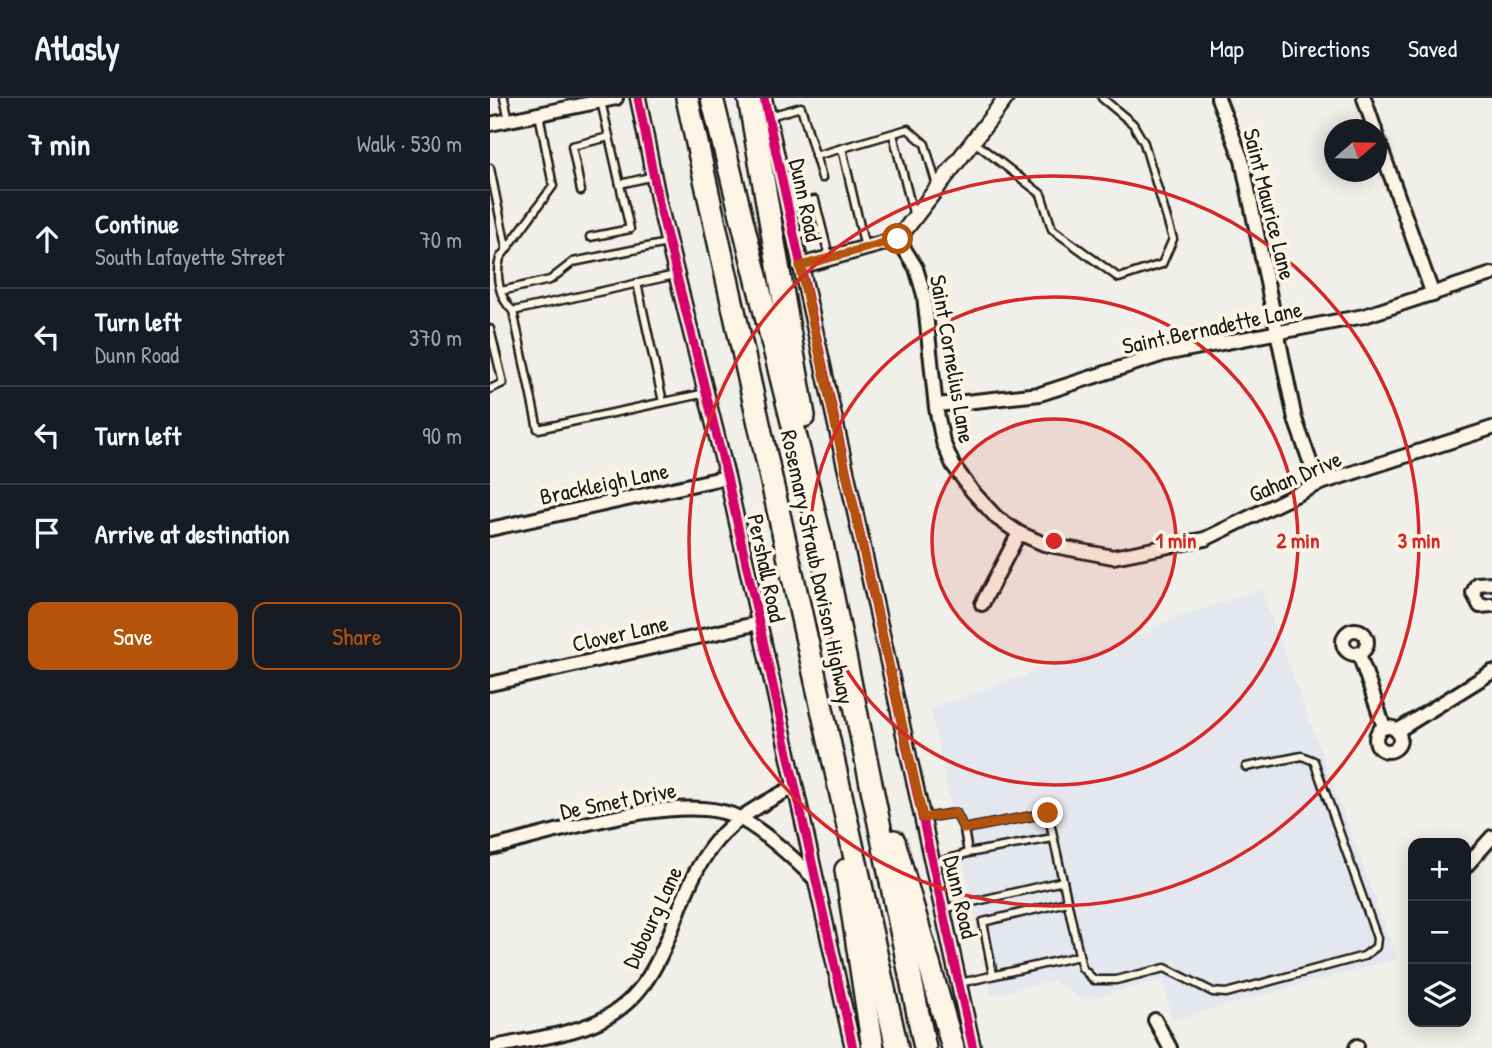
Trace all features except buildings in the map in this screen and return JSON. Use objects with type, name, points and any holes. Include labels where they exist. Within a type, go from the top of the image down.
[{"type":"highway","name":"Rosemary Straub Davison Highway","points":[[687,98],[740,328],[897,1048]]},
{"type":"highway","name":"Rosemary Straub Davison Highway","points":[[712,98],[821,539],[858,732],[925,1048]]},
{"type":"highway","points":[[749,98],[803,411],[821,539]]},
{"type":"highway","points":[[821,705],[873,1048]]},
{"type":"highway","points":[[858,732],[870,755],[953,1048]]},
{"type":"street","points":[[490,124],[616,98]]},
{"type":"street","name":"Pershall Road","points":[[638,98],[669,243],[727,477],[853,1048]]},
{"type":"street","name":"Dunn Road","points":[[764,98],[973,1048]]},
{"type":"street","points":[[800,266],[898,239],[1006,98]]},
{"type":"street","name":"Saint Maurice Lane","points":[[1218,98],[1242,160],[1295,419],[1318,484]]},
{"type":"street","points":[[1364,98],[1371,119]]},
{"type":"street","points":[[1387,163],[1433,295]]},
{"type":"street","name":"Saint Cornelius Lane","points":[[898,239],[916,268],[924,295],[943,442],[953,464],[972,491],[997,518],[1019,533],[1063,549],[1113,557]]},
{"type":"street","name":"Saint Bernadette Lane","points":[[937,405],[1040,394],[1164,354],[1278,335],[1364,316],[1492,274]]},
{"type":"street","name":"Gahan Drive","points":[[1113,557],[1205,539],[1318,484],[1492,428]]},
{"type":"street","name":"Brackleigh Lane","points":[[490,529],[727,477]]},
{"type":"street","points":[[982,604],[1019,533]]},
{"type":"street","points":[[1491,609],[1476,603],[1473,593],[1482,582],[1492,583]]},
{"type":"street","name":"Clover Lane","points":[[490,684],[760,624]]},
{"type":"street","points":[[1359,654],[1391,729],[1492,672]]},
{"type":"street","name":"Dubourg Lane","points":[[490,1048],[599,1021],[639,992],[664,951],[694,874],[716,841],[740,817],[795,786]]},
{"type":"street","name":"De Smet Drive","points":[[490,848],[677,807],[707,808],[740,817],[775,842],[816,880]]},
{"type":"street","points":[[1471,860],[1492,837]]},
{"type":"street","points":[[1155,1020],[1170,1048]]},
{"type":"lane","points":[[504,98],[509,121]]},
{"type":"lane","points":[[973,141],[1041,194],[1052,229],[1119,278],[1163,264],[1173,239],[1144,143],[1133,124],[1102,98]]},
{"type":"lane","points":[[590,237],[630,229],[601,101]]},
{"type":"lane","points":[[768,116],[801,107],[822,178]]},
{"type":"lane","points":[[539,114],[553,186],[506,247],[497,270],[504,303],[513,311],[538,429],[706,393]]},
{"type":"lane","points":[[815,156],[908,129],[925,144],[937,188]]},
{"type":"lane","points":[[893,134],[914,218]]},
{"type":"lane","points":[[581,191],[572,146],[609,137]]},
{"type":"lane","points":[[842,148],[865,248]]},
{"type":"lane","points":[[490,168],[506,247]]},
{"type":"lane","points":[[620,184],[654,176]]},
{"type":"lane","points":[[787,204],[815,201],[829,258]]},
{"type":"lane","points":[[793,236],[822,230]]},
{"type":"lane","points":[[501,291],[550,280],[573,262],[669,243]]},
{"type":"lane","points":[[513,311],[677,274]]},
{"type":"lane","points":[[637,283],[663,402]]},
{"type":"lane","points":[[490,329],[503,383],[490,389]]},
{"type":"lane","points":[[964,829],[1048,813],[1082,968],[1100,982],[1165,968],[1213,992],[1226,993],[1364,956],[1376,947],[1377,938],[1314,761],[1302,756],[1246,767]]},
{"type":"lane","points":[[923,818],[956,813],[964,829],[968,853]]},
{"type":"lane","points":[[933,864],[968,853],[1053,838]]},
{"type":"lane","points":[[943,909],[1063,881]]},
{"type":"lane","points":[[993,975],[983,922],[1067,902]]},
{"type":"lane","points":[[960,983],[1079,956]]},
{"type":"shaded area","points":[[1261,589],[1397,959],[1172,1020],[1163,980],[1084,1000],[1054,981],[992,995],[930,708],[1151,632],[1151,627]]},
{"type":"cycle path","points":[[638,98],[660,208],[727,477],[853,1048]]},
{"type":"cycle path","points":[[764,98],[973,1048]]},
{"type":"route","points":[[898,239],[800,266],[923,818],[956,813],[964,829],[1048,813]]}]
